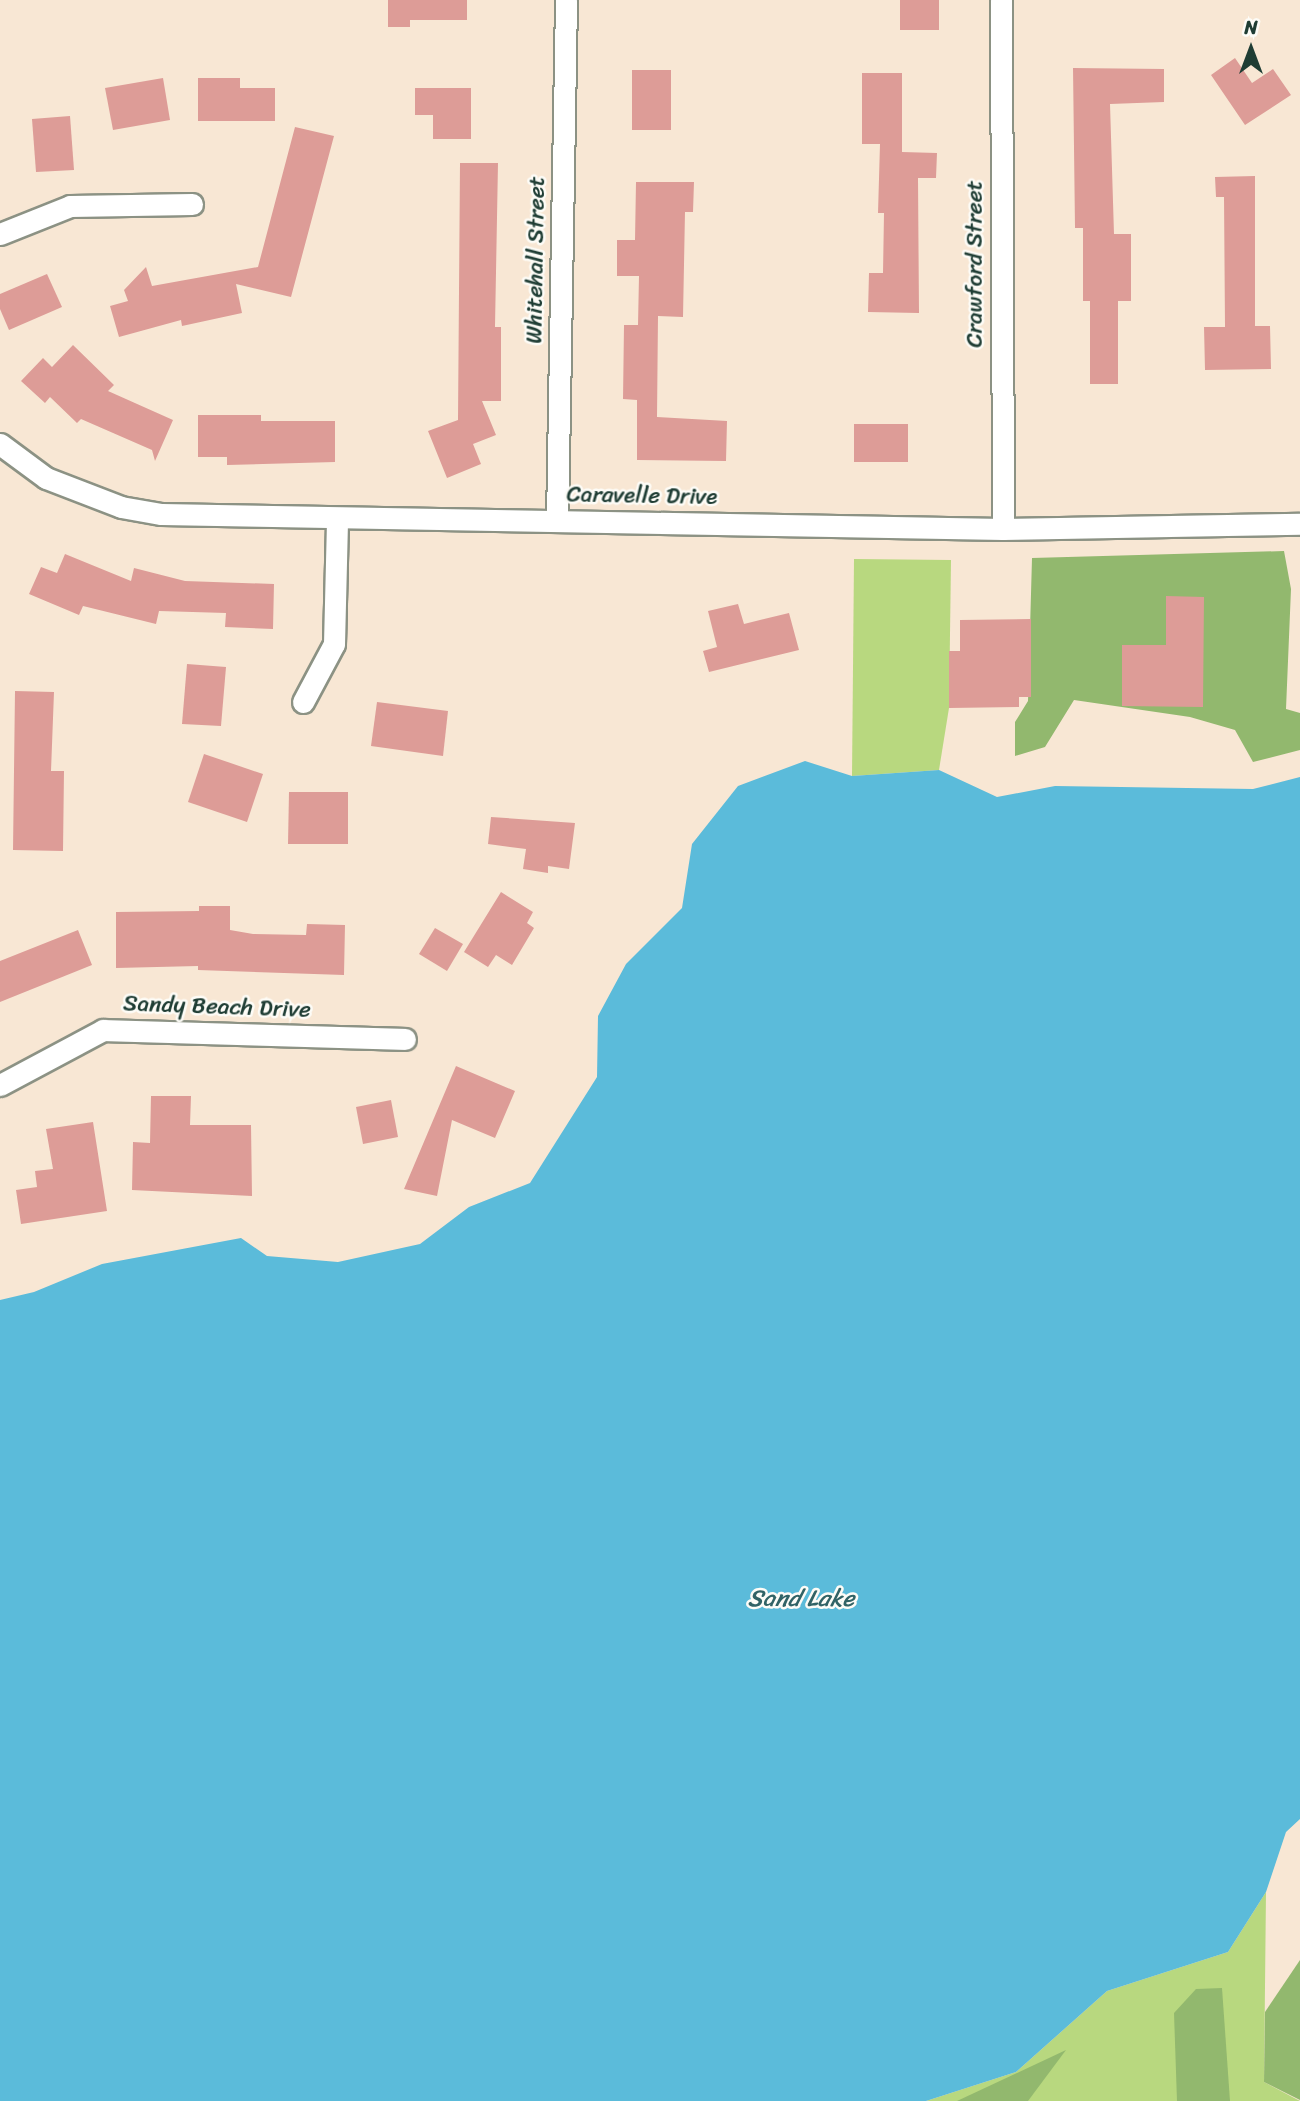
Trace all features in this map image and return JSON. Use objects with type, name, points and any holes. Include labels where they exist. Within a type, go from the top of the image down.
[{"type":"street","name":"Whitehall Street","points":[[556,521],[566,0]]},
{"type":"street","name":"Crawford Street","points":[[1000,0],[1003,528]]},
{"type":"street","points":[[0,234],[70,206],[192,204]]},
{"type":"street","name":"Caravelle Drive","points":[[0,444],[46,478],[121,508],[161,514],[1003,528],[1300,524]]},
{"type":"street","points":[[303,702],[334,644],[337,519]]},
{"type":"street","name":"Sandy Beach Drive","points":[[0,1085],[103,1030],[405,1039]]},
{"type":"green space","points":[[1284,551],[1291,589],[1286,709],[1300,713],[1300,750],[1253,762],[1235,730],[1190,717],[1074,700],[1045,747],[1015,756],[1015,722],[1028,701],[1032,558]]},
{"type":"green space","points":[[854,559],[951,560],[949,708],[939,770],[852,776]]},
{"type":"green space","points":[[1266,1892],[1264,2082],[1300,2101],[926,2101],[1016,2072],[1107,1991],[1228,1952]]},
{"type":"green space","points":[[1300,1960],[1300,2100],[1264,2082],[1265,2012]]},
{"type":"green space","points":[[1222,1988],[1230,2101],[1177,2101],[1174,2013],[1196,1989]]},
{"type":"green space","points":[[1066,2050],[1028,2101],[957,2101]]},
{"type":"water","name":"Sand Lake","points":[[805,761],[852,776],[939,770],[997,797],[1055,786],[1253,789],[1300,777],[1300,1819],[1286,1832],[1266,1892],[1228,1952],[1107,1991],[1016,2072],[926,2101],[0,2101],[0,1300],[34,1292],[102,1264],[241,1238],[267,1256],[338,1262],[420,1244],[469,1207],[530,1183],[597,1077],[598,1016],[626,964],[682,908],[692,844],[738,786]]},
{"type":"building","points":[[388,0],[467,0],[467,20],[410,20],[410,27],[388,27]]},
{"type":"building","points":[[900,0],[939,0],[939,30],[900,30]]},
{"type":"building","points":[[1235,58],[1252,83],[1273,69],[1291,95],[1245,125],[1211,75]]},
{"type":"building","points":[[1073,68],[1164,69],[1164,102],[1110,104],[1114,234],[1131,234],[1131,301],[1118,301],[1118,384],[1090,384],[1090,301],[1083,301],[1083,228],[1075,228]]},
{"type":"building","points":[[632,70],[671,70],[671,130],[632,130]]},
{"type":"building","points":[[862,73],[902,73],[902,152],[937,153],[936,178],[918,178],[919,313],[868,312],[869,273],[883,273],[884,213],[878,213],[880,144],[862,144]]},
{"type":"building","points":[[163,78],[170,120],[113,130],[105,88]]},
{"type":"building","points":[[198,78],[240,78],[240,88],[275,88],[275,121],[198,121]]},
{"type":"building","points":[[415,88],[471,88],[471,139],[433,139],[433,115],[415,115]]},
{"type":"building","points":[[70,116],[74,170],[36,172],[32,119]]},
{"type":"building","points":[[295,127],[334,136],[291,297],[236,284],[242,313],[182,326],[181,320],[119,337],[110,306],[128,301],[124,290],[146,267],[152,286],[258,267]]},
{"type":"building","points":[[460,163],[498,163],[495,327],[501,327],[501,401],[482,401],[496,435],[473,444],[481,464],[447,478],[428,431],[458,420]]},
{"type":"building","points":[[1255,176],[1255,326],[1270,326],[1271,369],[1205,370],[1204,327],[1225,327],[1224,197],[1216,197],[1215,177]]},
{"type":"building","points":[[636,182],[694,182],[693,212],[685,212],[683,317],[658,316],[657,417],[727,421],[726,461],[637,460],[637,400],[623,399],[624,325],[638,325],[639,276],[617,276],[617,240],[635,240]]},
{"type":"building","points":[[47,274],[62,307],[9,330],[0,309],[0,294]]},
{"type":"building","points":[[73,345],[114,385],[108,391],[173,420],[155,461],[152,450],[81,419],[77,423],[50,397],[45,403],[21,381],[43,358],[52,367]]},
{"type":"building","points":[[198,415],[261,415],[261,421],[335,421],[335,462],[227,465],[227,457],[198,457]]},
{"type":"building","points":[[854,424],[908,424],[908,462],[854,462]]},
{"type":"building","points":[[65,554],[131,581],[134,568],[185,581],[274,584],[273,629],[225,627],[226,613],[159,611],[156,624],[83,606],[79,615],[29,594],[41,567],[57,573]]},
{"type":"building","points":[[1166,596],[1204,597],[1203,707],[1122,706],[1122,645],[1166,645]]},
{"type":"building","points":[[738,604],[744,624],[789,613],[799,650],[709,672],[703,651],[717,647],[708,611]]},
{"type":"building","points":[[1031,619],[1031,697],[1019,697],[1019,707],[949,708],[949,651],[960,651],[960,620]]},
{"type":"building","points":[[187,664],[226,667],[221,726],[182,724]]},
{"type":"building","points":[[15,691],[54,692],[51,771],[64,771],[63,851],[13,850]]},
{"type":"building","points":[[377,702],[448,711],[443,756],[371,746]]},
{"type":"building","points":[[204,754],[263,774],[247,822],[188,802]]},
{"type":"building","points":[[289,792],[348,792],[348,844],[288,844]]},
{"type":"building","points":[[491,817],[575,823],[569,869],[548,866],[548,873],[523,869],[526,849],[488,844]]},
{"type":"building","points":[[501,892],[533,912],[527,923],[534,928],[512,965],[496,955],[488,967],[464,952]]},
{"type":"building","points":[[199,906],[230,906],[230,930],[253,934],[306,935],[307,924],[345,925],[344,975],[198,970],[198,966],[116,968],[116,912],[199,911]]},
{"type":"building","points":[[435,928],[463,944],[447,971],[419,954]]},
{"type":"building","points":[[78,930],[92,965],[0,1002],[0,961]]},
{"type":"building","points":[[456,1066],[515,1091],[495,1138],[452,1120],[437,1196],[404,1189]]},
{"type":"building","points":[[151,1096],[191,1096],[190,1125],[251,1125],[252,1196],[132,1190],[133,1142],[150,1143]]},
{"type":"building","points":[[391,1100],[398,1137],[363,1144],[356,1107]]},
{"type":"building","points":[[93,1122],[107,1211],[21,1224],[16,1190],[37,1187],[35,1171],[53,1169],[46,1129]]}]
